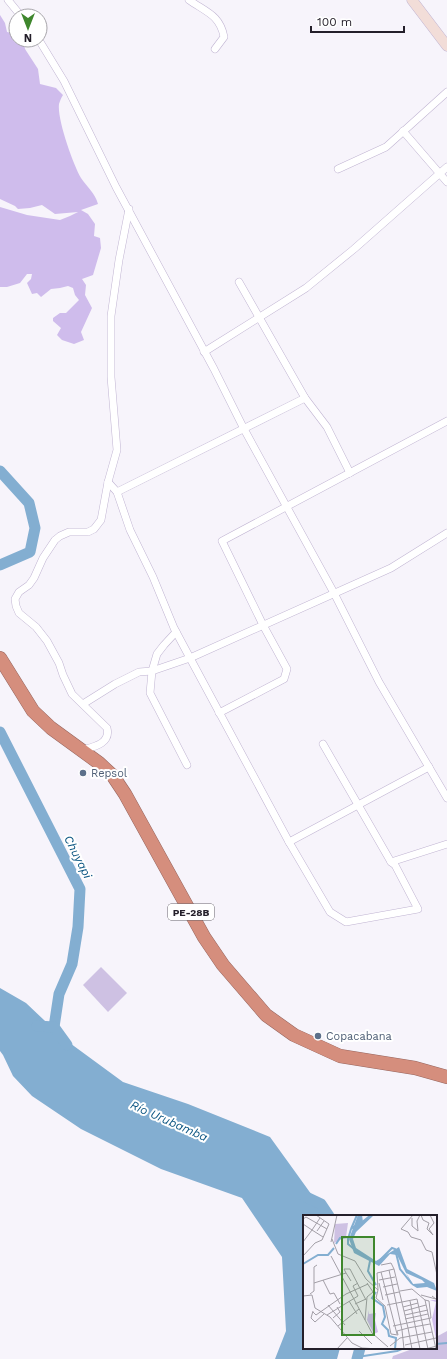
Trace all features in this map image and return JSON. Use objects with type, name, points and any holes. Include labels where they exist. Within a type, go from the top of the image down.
[{"type":"highway","name":"PE-28B","points":[[0,658],[34,711],[51,728],[99,763],[113,776],[125,794],[204,937],[223,965],[266,1015],[294,1035],[340,1056],[415,1068],[447,1076]]},
{"type":"street","points":[[8,0],[14,8]]},
{"type":"street","points":[[189,0],[216,18],[222,26],[224,37],[215,49]]},
{"type":"street","points":[[412,0],[447,46]]},
{"type":"street","points":[[44,48],[64,82],[116,186],[244,429],[334,593],[379,682],[447,798]]},
{"type":"street","points":[[338,169],[386,147],[447,92]]},
{"type":"street","points":[[403,131],[447,182]]},
{"type":"street","points":[[204,352],[306,288],[354,249],[447,167]]},
{"type":"street","points":[[82,750],[102,743],[107,738],[109,733],[108,728],[72,694],[59,663],[47,641],[36,627],[19,613],[15,599],[19,592],[29,585],[34,578],[43,558],[55,540],[69,532],[88,532],[94,529],[101,520],[108,482],[117,450],[111,376],[111,316],[119,260],[129,209]]},
{"type":"street","points":[[239,282],[305,398],[327,427],[350,473]]},
{"type":"street","points":[[118,492],[305,398]]},
{"type":"street","points":[[219,713],[284,679],[288,669],[263,625],[222,541],[447,421]]},
{"type":"street","points":[[108,482],[118,492],[130,530],[153,576],[176,632],[289,842],[330,912],[346,922],[418,909],[395,865],[391,862],[359,804],[323,744]]},
{"type":"street","points":[[83,704],[115,684],[139,672],[152,671],[190,658],[391,568],[447,533]]},
{"type":"street","points":[[176,632],[157,654],[152,671],[150,693],[187,765]]},
{"type":"street","points":[[289,842],[429,767]]},
{"type":"street","points":[[391,862],[447,844]]},
{"type":"shaded area","points":[[0,15],[8,32],[8,48],[25,48],[38,69],[40,84],[56,88],[63,95],[59,104],[59,111],[66,141],[81,178],[97,200],[98,204],[81,210],[88,214],[95,224],[94,236],[100,238],[101,248],[93,275],[82,279],[86,285],[85,295],[92,308],[81,332],[84,340],[74,344],[62,340],[57,335],[61,328],[53,321],[53,318],[60,313],[66,313],[79,300],[75,295],[73,288],[68,286],[51,289],[41,297],[37,293],[32,294],[27,283],[31,279],[32,274],[27,274],[20,283],[7,287],[0,287],[0,207],[27,215],[60,220],[78,212],[55,214],[42,205],[18,209],[0,199]]},
{"type":"shaded area","points":[[101,967],[127,993],[108,1012],[83,985]]},
{"type":"shaded area","points":[[447,1331],[447,1359],[392,1359],[393,1356],[412,1349],[437,1349],[437,1336]]},
{"type":"water","points":[[0,988],[26,1003],[63,1038],[123,1082],[188,1104],[270,1137],[326,1215],[303,1215],[303,1349],[340,1349],[337,1359],[275,1359],[286,1331],[282,1257],[242,1198],[161,1169],[81,1129],[32,1096],[13,1076],[0,1051]]},
{"type":"waterway","points":[[0,471],[29,503],[35,528],[30,552],[0,565]]},
{"type":"waterway","name":"Chuyapi","points":[[0,732],[80,889],[78,927],[72,964],[59,994],[54,1027]]},
{"type":"waterway","name":"Río Urubamba","points":[[37,1026],[54,1027],[67,1045]]},
{"type":"waterway","name":"Río Urubamba","points":[[304,1196],[321,1204],[328,1215]]},
{"type":"waterway","points":[[437,1344],[447,1343]]},
{"type":"waterway","name":"Río Urubamba","points":[[357,1359],[360,1349]]},
{"type":"waterway","points":[[357,1357],[402,1349]]},
{"type":"place","name":"Repsol","points":[[83,773]]},
{"type":"place","name":"Copacabana","points":[[318,1036]]}]
